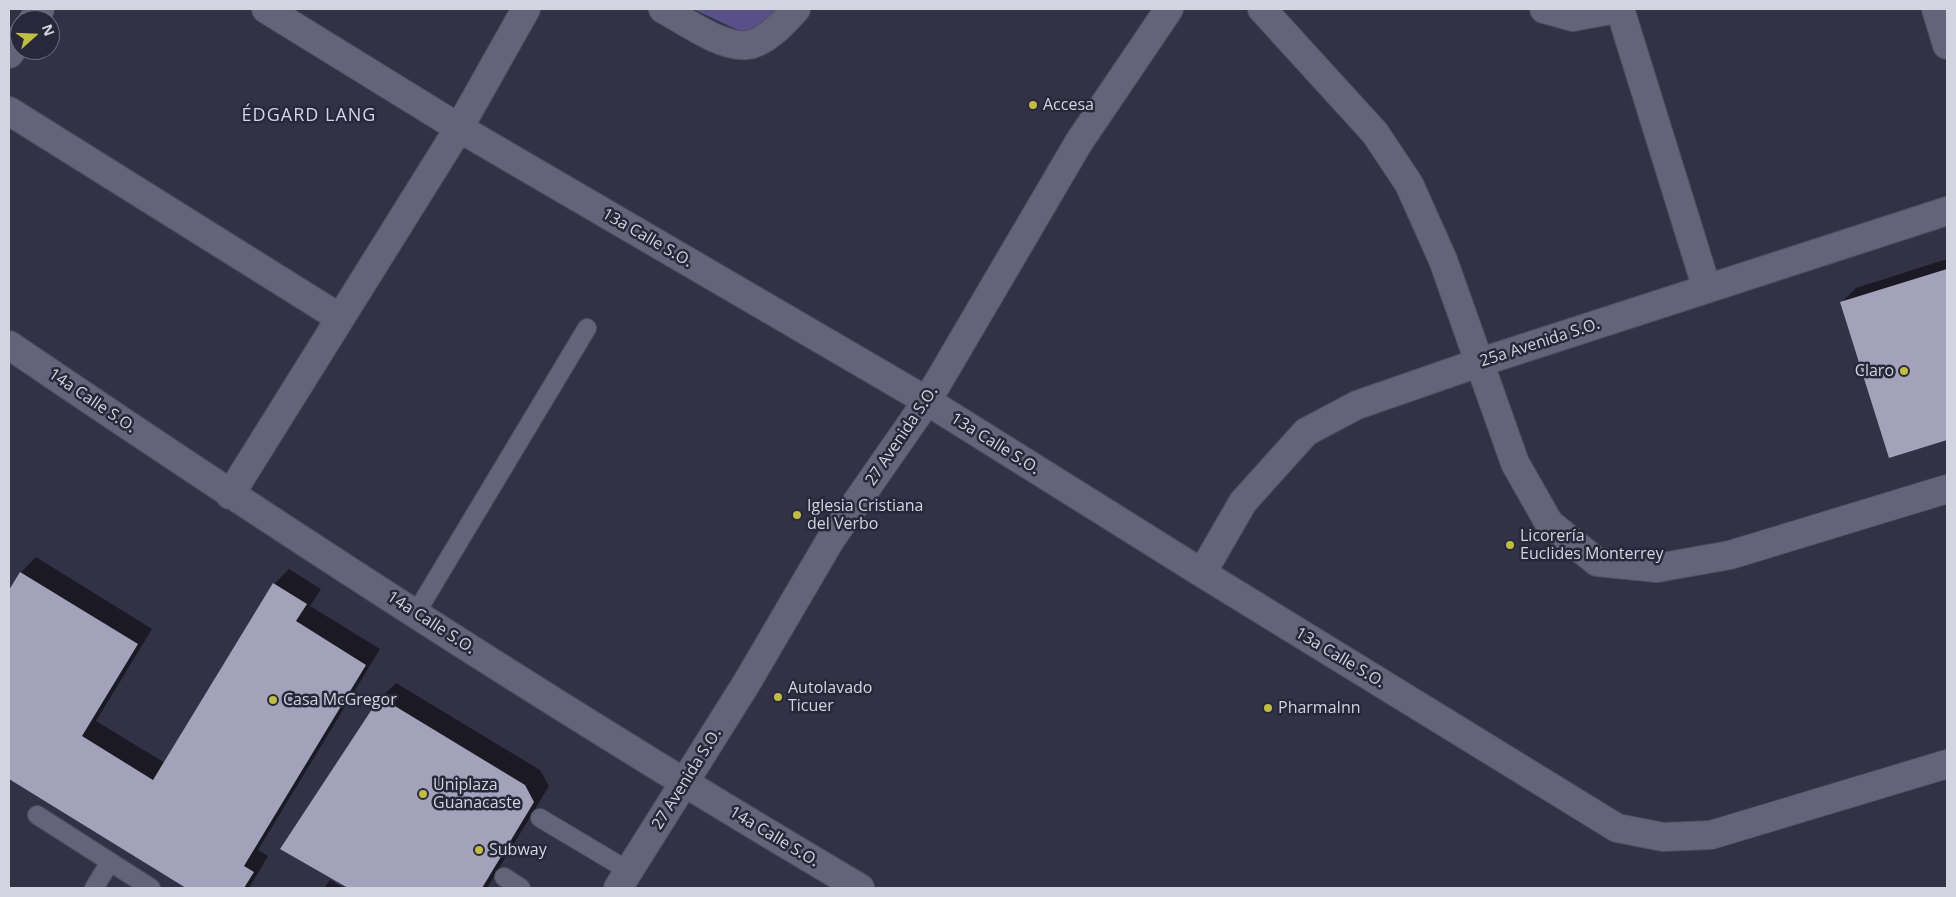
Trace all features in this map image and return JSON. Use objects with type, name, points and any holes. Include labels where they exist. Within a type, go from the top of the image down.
[{"type":"street","name":"13a Calle S.O.","points":[[266,9],[459,128],[926,401],[1617,828],[1662,837],[1711,835],[1947,764]]},
{"type":"street","points":[[230,495],[459,128],[526,9]]},
{"type":"street","points":[[663,9],[725,42],[748,45],[773,32],[796,9]]},
{"type":"street","name":"27 Avenida S.O.","points":[[623,880],[746,684],[831,539],[926,401],[1079,142],[1170,9]]},
{"type":"street","points":[[1262,9],[1375,133],[1409,184],[1443,260],[1481,362],[1515,463],[1550,523],[1597,562],[1657,568],[1730,555],[1947,489]]},
{"type":"street","points":[[1544,9],[1572,17],[1616,9]]},
{"type":"street","points":[[1620,9],[1707,288]]},
{"type":"street","points":[[1936,9],[1947,45]]},
{"type":"street","points":[[9,111],[340,318]]},
{"type":"street","name":"25a Avenida S.O.","points":[[1202,573],[1243,502],[1306,432],[1357,405],[1481,362],[1947,211]]},
{"type":"street","name":"14a Calle S.O.","points":[[9,345],[230,495],[684,784],[860,888]]},
{"type":"lane","points":[[416,613],[587,328]]},
{"type":"lane","points":[[37,815],[151,888]]},
{"type":"lane","points":[[540,818],[623,880]]},
{"type":"lane","points":[[94,888],[110,862]]},
{"type":"lane","points":[[504,877],[521,888]]},
{"type":"shaded area","points":[[693,9],[781,9],[753,37]]},
{"type":"building","name":"Claro","points":[[1947,269],[1947,440],[1889,458],[1840,302]]},
{"type":"building","name":"Casa McGregor","points":[[20,572],[138,644],[82,736],[153,780],[273,583],[307,604],[296,621],[366,665],[244,866],[254,872],[244,888],[186,888],[9,779],[9,590]]},
{"type":"building","name":"Uniplaza Guanacaste","points":[[380,697],[525,785],[534,802],[482,888],[348,888],[280,849]]},
{"type":"place","name":"Accesa","points":[[1033,105]]},
{"type":"place","name":"Claro","points":[[1904,371]]},
{"type":"place","name":"Iglesia Cristiana del Verbo","points":[[797,515]]},
{"type":"place","name":"Licorería Euclides Monterrey","points":[[1510,545]]},
{"type":"place","name":"Autolavado Ticuer","points":[[778,697]]},
{"type":"place","name":"Casa McGregor","points":[[273,700]]},
{"type":"place","name":"PharmaInn","points":[[1268,708]]},
{"type":"place","name":"Uniplaza Guanacaste","points":[[423,794]]},
{"type":"place","name":"Subway","points":[[479,850]]},
{"type":"district","name":"ÉDGARD LANG","points":[[309,116]]}]
